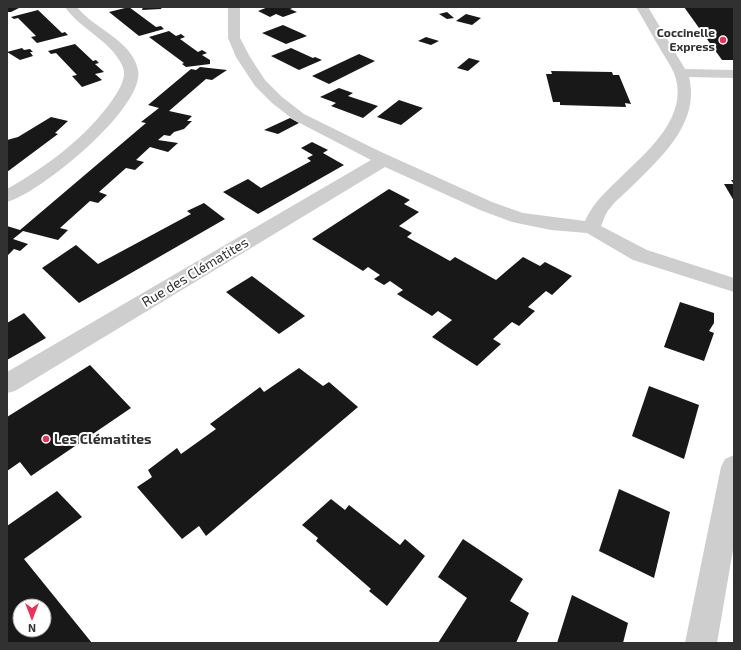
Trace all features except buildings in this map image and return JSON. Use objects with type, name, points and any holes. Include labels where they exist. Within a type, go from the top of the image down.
[{"type":"street","points":[[7,197],[45,173],[98,129],[116,107],[128,87],[131,70],[124,56],[105,37],[76,14],[71,7]]},
{"type":"street","points":[[234,7],[234,38],[243,57],[260,83],[277,100],[299,117],[384,160],[486,206],[519,218],[551,224],[591,228],[640,256],[734,285]]},
{"type":"street","points":[[591,228],[600,208],[661,145],[680,120],[686,101],[686,83],[642,7]]},
{"type":"street","points":[[681,73],[734,74]]},
{"type":"street","name":"Rue des Clématites","points":[[7,384],[384,160]]},
{"type":"street","points":[[700,643],[734,467]]},
{"type":"place","name":"Coccinelle Express","points":[[723,40]]},
{"type":"place","name":"Les Clématites","points":[[46,439]]}]
